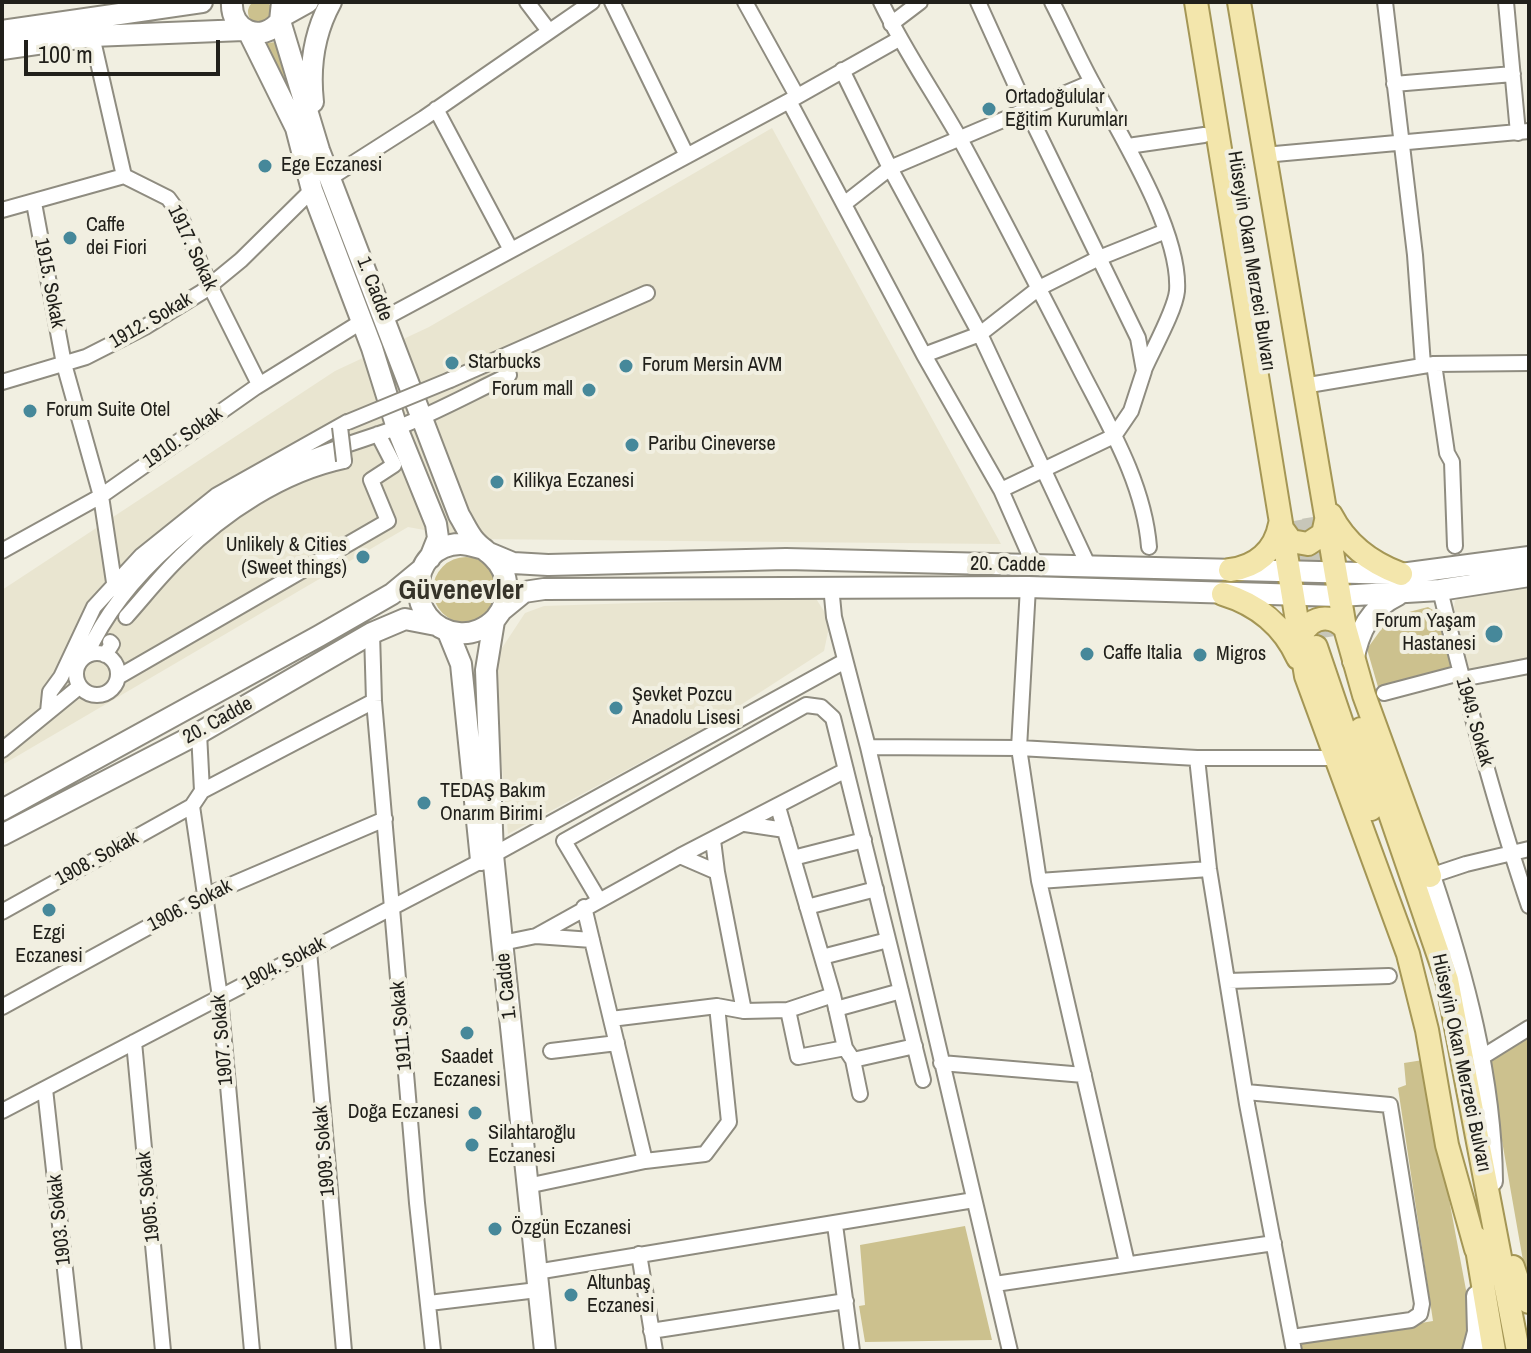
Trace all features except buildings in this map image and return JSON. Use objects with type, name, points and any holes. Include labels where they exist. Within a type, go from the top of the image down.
[{"type":"main road","points":[[1196,2],[1303,516],[1336,573],[1339,596],[1324,641],[1306,676]]},
{"type":"main road","name":"Hüseyin Okan Merzeci Bulvarı","points":[[1207,2],[1303,516]]},
{"type":"main road","name":"Hüseyin Okan Merzeci Bulvarı","points":[[1226,2],[1268,266],[1303,516]]},
{"type":"main road","points":[[1239,2],[1303,386],[1303,516],[1288,572],[1292,596],[1324,641],[1353,661],[1430,876]]},
{"type":"main road","points":[[1230,570],[1255,562],[1269,550],[1278,531],[1303,516],[1335,522],[1350,542],[1404,583]]},
{"type":"main road","points":[[1223,594],[1256,608],[1276,625],[1294,648],[1306,676],[1408,954],[1427,1030],[1447,1145],[1476,1249]]},
{"type":"main road","name":"Hüseyin Okan Merzeci Bulvarı","points":[[1324,641],[1447,980],[1518,1351]]},
{"type":"main road","name":"Hüseyin Okan Merzeci Bulvarı","points":[[1324,641],[1424,960],[1443,1038],[1494,1351]]},
{"type":"main road","points":[[1494,1222],[1521,1291],[1529,1302]]},
{"type":"street","points":[[2,31],[144,7],[202,2]]},
{"type":"street","name":"1. Cadde","points":[[232,2],[234,19],[246,31],[296,128],[312,190],[361,322],[387,431],[436,524],[438,538],[425,564]]},
{"type":"street","points":[[2,49],[92,36],[246,31],[260,34],[268,32],[281,13],[308,2]]},
{"type":"street","points":[[319,150],[311,83],[317,28],[331,2]]},
{"type":"street","points":[[527,2],[549,31]]},
{"type":"street","points":[[330,178],[592,2]]},
{"type":"street","points":[[612,2],[687,156]]},
{"type":"street","points":[[745,2],[844,204],[924,355],[1001,490],[1034,565]]},
{"type":"street","points":[[881,2],[899,39],[959,137],[1114,436],[1138,494],[1149,547]]},
{"type":"street","points":[[891,24],[920,2]]},
{"type":"street","points":[[978,2],[1138,338],[1144,371]]},
{"type":"street","points":[[1001,490],[1114,436],[1131,411],[1144,371],[1177,296],[1177,271],[1166,231],[1128,146],[1052,2]]},
{"type":"street","points":[[1385,2],[1429,365],[1447,453],[1452,462],[1455,546]]},
{"type":"street","points":[[1264,155],[1524,132],[1513,74],[1506,2]]},
{"type":"street","name":"1. Cadde","points":[[281,13],[319,150],[459,515],[473,539],[486,551]]},
{"type":"street","points":[[2,210],[124,176],[92,36]]},
{"type":"street","points":[[385,318],[899,39]]},
{"type":"street","points":[[842,70],[890,168],[980,334],[1089,567]]},
{"type":"street","points":[[1394,84],[1513,74]]},
{"type":"street","points":[[844,204],[890,168],[1092,82]]},
{"type":"street","points":[[436,109],[511,250]]},
{"type":"street","points":[[1128,146],[1204,135]]},
{"type":"street","name":"1917. Sokak","points":[[124,176],[168,198],[179,213],[210,286],[259,384]]},
{"type":"street","name":"1912. Sokak","points":[[2,382],[86,357],[145,327],[210,286],[312,190]]},
{"type":"street","name":"1915. Sokak","points":[[34,203],[64,364],[101,496],[116,601]]},
{"type":"street","points":[[924,355],[980,334],[1039,288],[1099,258],[1166,231]]},
{"type":"street","points":[[48,712],[50,692],[61,677],[94,607],[141,556],[217,495],[344,424],[647,293]]},
{"type":"street","name":"1910. Sokak","points":[[2,551],[101,496],[259,384],[361,322]]},
{"type":"street","points":[[1303,386],[1429,365],[1529,363]]},
{"type":"street","points":[[86,656],[116,601],[197,523],[240,492],[290,466],[423,417],[509,375]]},
{"type":"street","points":[[126,617],[180,557],[234,510],[315,467],[344,461],[344,424]]},
{"type":"street","points":[[118,677],[107,648],[86,656],[75,673],[79,687],[99,696],[112,689],[118,677],[388,521],[371,480],[394,465],[387,431]]},
{"type":"street","points":[[462,544],[486,551],[496,559],[506,577],[507,594],[498,616],[479,630],[464,634],[442,628],[425,614],[419,600],[417,585],[425,564],[447,546],[462,544]]},
{"type":"street","name":"20. Cadde","points":[[486,551],[513,563],[548,565],[786,559],[1336,573],[1440,590],[1529,576]]},
{"type":"street","name":"20. Cadde","points":[[498,616],[524,592],[544,589],[1028,587],[1339,596],[1529,557]]},
{"type":"street","name":"20. Cadde","points":[[2,810],[332,629],[392,594],[425,564]]},
{"type":"street","points":[[1353,661],[1358,638],[1368,619],[1404,583]]},
{"type":"street","points":[[831,586],[834,617],[868,747],[1010,1351]]},
{"type":"street","points":[[1028,587],[1019,748],[1039,881],[1127,1263]]},
{"type":"street","name":"1949. Sokak","points":[[1440,590],[1511,854],[1529,906]]},
{"type":"street","name":"1. Cadde","points":[[498,616],[486,670],[487,858],[502,943],[527,1186],[533,1281],[532,1351]]},
{"type":"street","name":"20. Cadde","points":[[2,835],[199,733],[372,633],[405,619],[442,628]]},
{"type":"street","name":"1. Cadde","points":[[442,628],[461,664],[487,858],[533,1281],[545,1351]]},
{"type":"street","name":"1911. Sokak","points":[[372,633],[374,701],[417,1203],[433,1351]]},
{"type":"street","name":"1904. Sokak","points":[[2,1111],[487,858],[845,661]]},
{"type":"street","points":[[1384,693],[1461,676],[1529,666]]},
{"type":"street","points":[[2,750],[79,687]]},
{"type":"street","points":[[192,806],[202,791],[374,701]]},
{"type":"street","points":[[599,900],[564,841],[806,705],[821,707],[833,718],[923,1080]]},
{"type":"street","points":[[199,733],[202,791]]},
{"type":"street","points":[[868,747],[1019,748],[1197,758],[1336,758]]},
{"type":"street","points":[[1197,758],[1209,869],[1246,1092],[1293,1344],[1411,1320],[1420,1314],[1422,1304],[1390,1105],[1246,1092]]},
{"type":"street","points":[[536,936],[584,907],[846,770]]},
{"type":"street","name":"1907. Sokak","points":[[192,806],[220,997],[252,1351]]},
{"type":"street","name":"1908. Sokak","points":[[2,912],[192,806]]},
{"type":"street","points":[[778,807],[860,1094]]},
{"type":"street","name":"1906. Sokak","points":[[2,1007],[205,896],[385,819]]},
{"type":"street","points":[[745,824],[785,830]]},
{"type":"street","points":[[713,840],[744,1011]]},
{"type":"street","points":[[793,858],[864,840]]},
{"type":"street","points":[[1494,1222],[1492,1145],[1479,1059],[1460,968],[1430,876],[1529,849]]},
{"type":"street","points":[[680,856],[717,872]]},
{"type":"street","points":[[1039,881],[1209,869]]},
{"type":"street","points":[[807,907],[876,889]]},
{"type":"street","points":[[584,907],[645,1161]]},
{"type":"street","points":[[502,943],[536,936],[592,940]]},
{"type":"street","points":[[822,957],[888,940]]},
{"type":"street","name":"1909. Sokak","points":[[309,951],[344,1351]]},
{"type":"street","points":[[1228,981],[1389,976]]},
{"type":"street","points":[[611,1019],[717,1006],[744,1011],[788,1010],[901,991]]},
{"type":"street","points":[[527,1186],[645,1161],[705,1154],[729,1122],[717,1006]]},
{"type":"street","points":[[788,1010],[798,1057],[915,1046]]},
{"type":"street","points":[[1479,1059],[1529,1028]]},
{"type":"street","name":"1905. Sokak","points":[[134,1042],[163,1351]]},
{"type":"street","points":[[551,1051],[617,1043]]},
{"type":"street","points":[[941,1063],[1084,1075]]},
{"type":"street","name":"1903. Sokak","points":[[45,1089],[74,1351]]},
{"type":"street","points":[[429,1303],[639,1254],[835,1225],[974,1200]]},
{"type":"street","points":[[835,1225],[852,1351]]},
{"type":"street","points":[[995,1284],[1274,1243]]},
{"type":"street","points":[[639,1254],[655,1351]]},
{"type":"street","points":[[1473,1351],[1478,1332],[1477,1292],[1481,1272]]},
{"type":"street","points":[[651,1331],[846,1301]]},
{"type":"shaded area","points":[[260,0],[268,4],[272,12],[268,20],[260,24],[252,20],[248,12],[252,4]]},
{"type":"shaded area","points":[[276,42],[293,107],[257,44]]},
{"type":"shaded area","name":"Forum Mersin AVM","points":[[772,128],[1001,544],[473,539],[408,527],[2,765],[2,590],[335,371],[429,327]]},
{"type":"shaded area","points":[[466,557],[489,567],[499,590],[489,613],[466,623],[443,613],[433,590],[443,567]]},
{"type":"shaded area","name":"Forum Yaşam Hastanesi","points":[[1529,588],[1529,660],[1470,673],[1455,601]]},
{"type":"shaded area","name":"Şevket Pozcu Anadolu Lisesi","points":[[815,597],[827,616],[824,651],[708,726],[508,834],[495,691],[500,651],[525,613],[544,606]]},
{"type":"shaded area","points":[[1428,607],[1438,613],[1453,668],[1378,687],[1367,649],[1390,617]]},
{"type":"shaded area","points":[[1529,1035],[1529,1275],[1525,1272],[1488,1061]]},
{"type":"shaded area","points":[[1423,1060],[1469,1306],[1468,1329],[1461,1351],[1302,1351],[1301,1343],[1433,1321],[1398,1088],[1406,1085],[1404,1063]]},
{"type":"shaded area","points":[[965,1226],[992,1340],[865,1342],[859,1306],[865,1305],[860,1245]]},
{"type":"tunnel","points":[[1313,517],[1333,645]]},
{"type":"tunnel","points":[[1294,521],[1315,642]]},
{"type":"place","name":"Ortadoğulular Eğitim Kurumları","points":[[989,109]]},
{"type":"place","name":"Ege Eczanesi","points":[[265,166]]},
{"type":"place","name":"Caffe dei Fiori","points":[[70,238]]},
{"type":"place","name":"Starbucks","points":[[452,363]]},
{"type":"place","name":"Forum Mersin AVM","points":[[626,366]]},
{"type":"place","name":"Forum mall","points":[[589,390]]},
{"type":"place","name":"Forum Suite Otel","points":[[30,411]]},
{"type":"place","name":"Paribu Cineverse","points":[[632,445]]},
{"type":"place","name":"Kilikya Eczanesi","points":[[497,482]]},
{"type":"place","name":"Unlikely & Cities (Sweet things)","points":[[363,557]]},
{"type":"place","name":"Forum Yaşam Hastanesi","points":[[1494,634]]},
{"type":"place","name":"Caffe Italia","points":[[1087,654]]},
{"type":"place","name":"Migros","points":[[1200,655]]},
{"type":"place","name":"Şevket Pozcu Anadolu Lisesi","points":[[616,708]]},
{"type":"place","name":"TEDAŞ Bakım Onarım Birimi","points":[[424,803]]},
{"type":"place","name":"Ezgi Eczanesi","points":[[49,910]]},
{"type":"place","name":"Saadet Eczanesi","points":[[467,1033]]},
{"type":"place","name":"Doğa Eczanesi","points":[[475,1113]]},
{"type":"place","name":"Silahtaroğlu Eczanesi","points":[[472,1145]]},
{"type":"place","name":"Özgün Eczanesi","points":[[495,1229]]},
{"type":"place","name":"Altunbaş Eczanesi","points":[[571,1295]]},
{"type":"district","name":"Güvenevler","points":[[461,591]]}]
